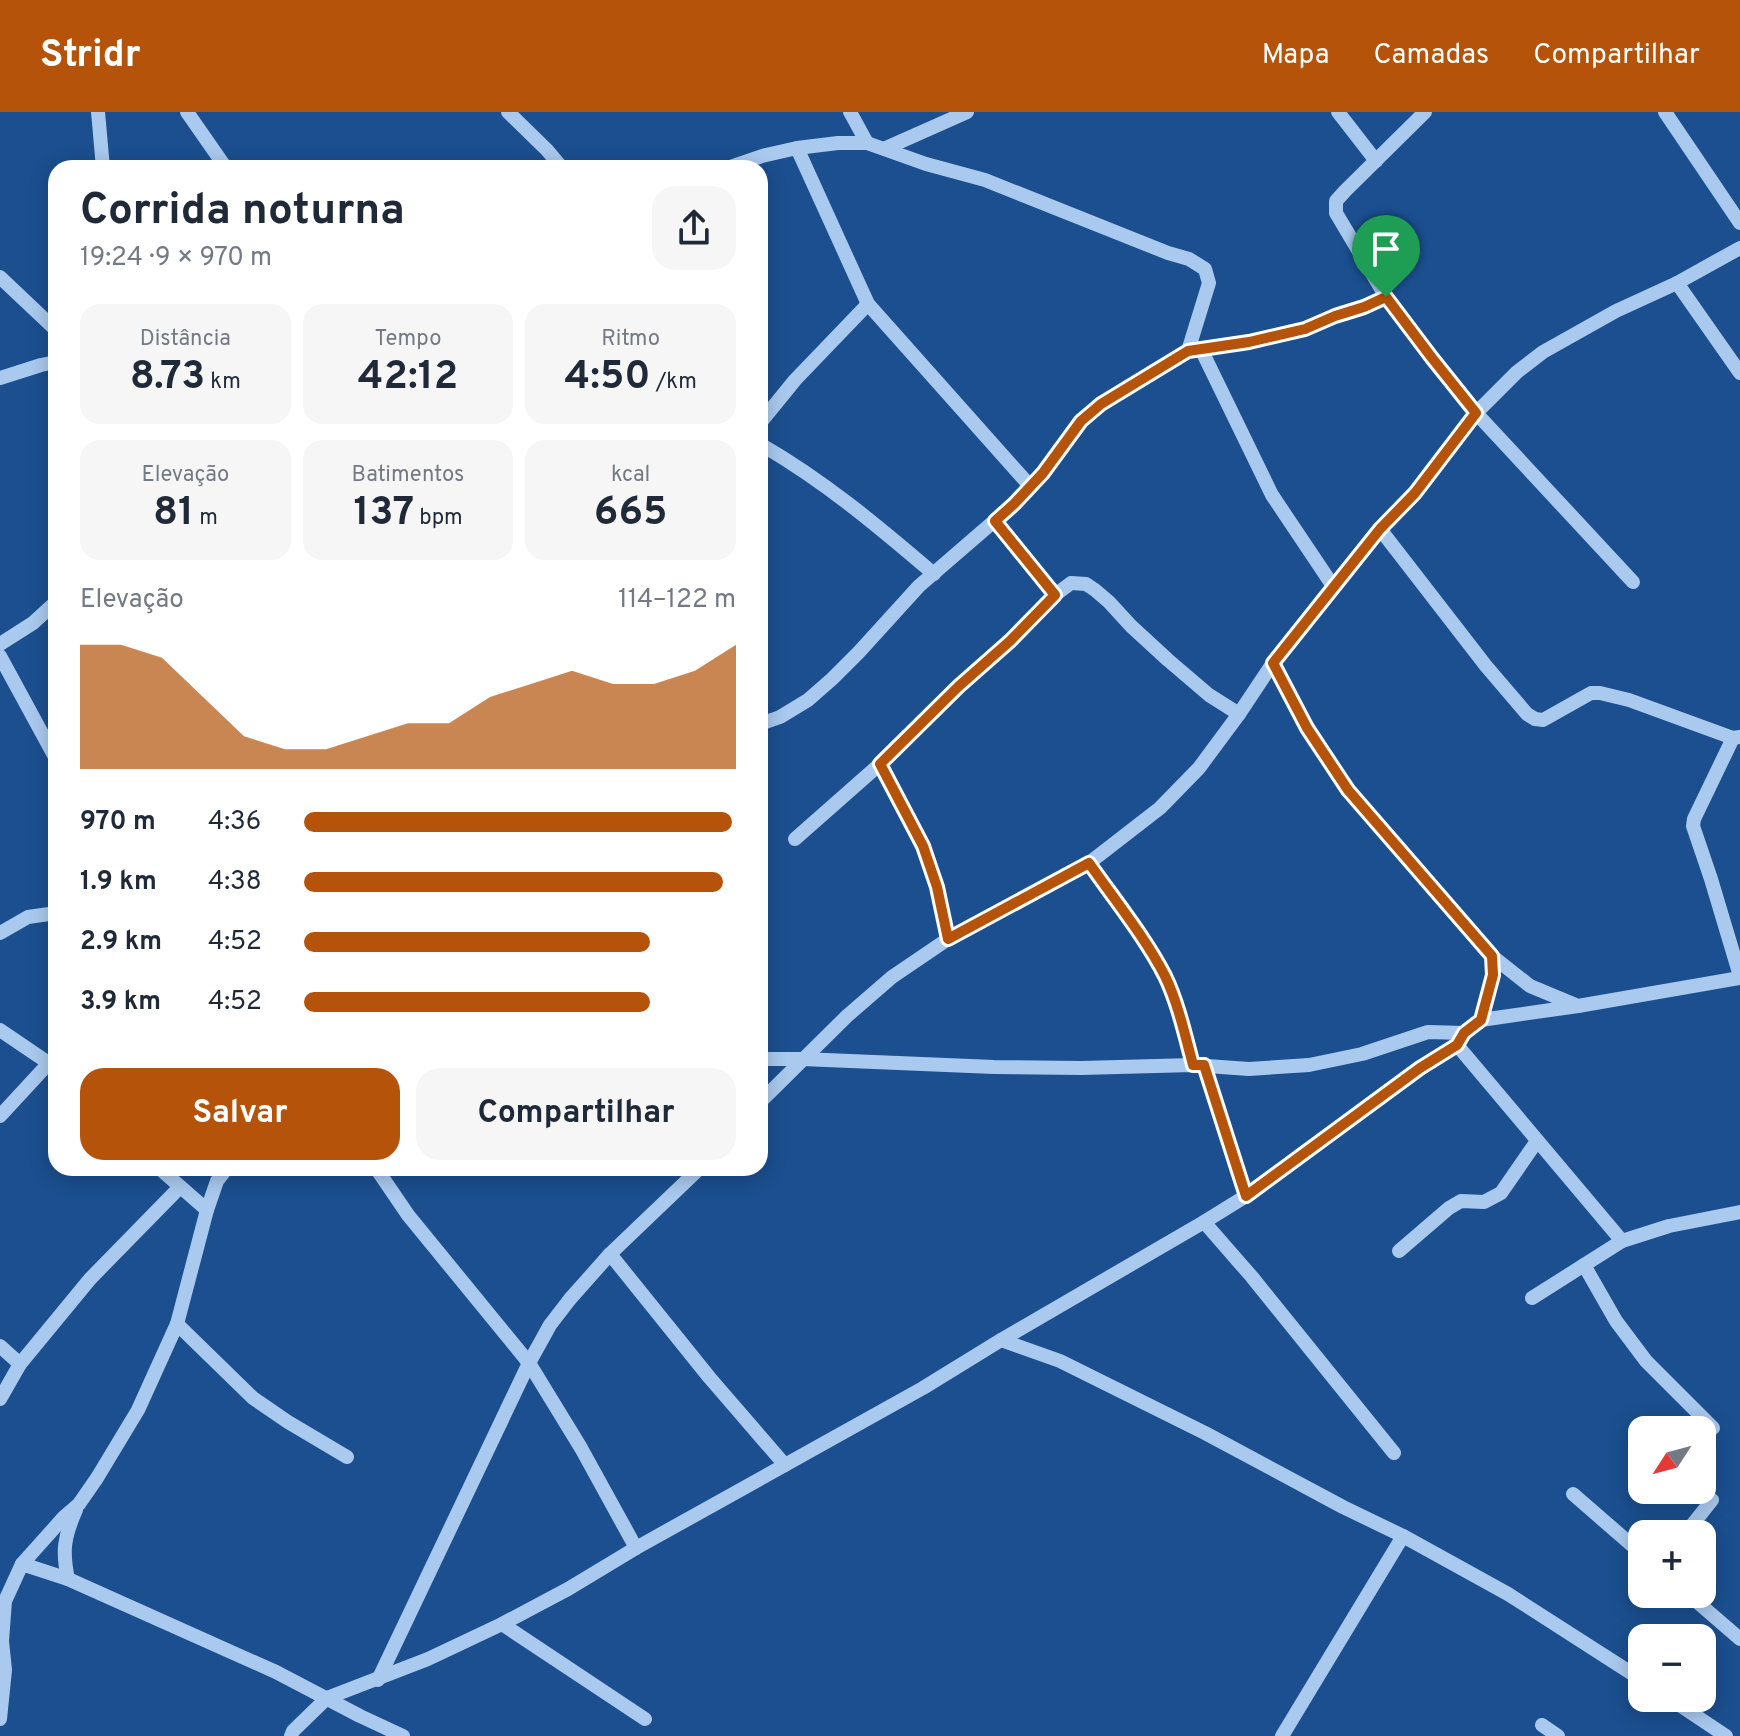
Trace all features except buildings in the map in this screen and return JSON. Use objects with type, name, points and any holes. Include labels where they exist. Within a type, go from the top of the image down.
[{"type":"street","points":[[98,112],[102,160]]},
{"type":"street","points":[[187,112],[220,160]]},
{"type":"street","points":[[508,112],[555,160]]},
{"type":"street","points":[[850,112],[867,143]]},
{"type":"street","points":[[886,148],[967,112]]},
{"type":"street","points":[[1338,112],[1376,161]]},
{"type":"street","points":[[1425,112],[1336,201],[1336,213],[1386,297],[1476,413],[1633,582]]},
{"type":"street","points":[[1665,112],[1740,223]]},
{"type":"street","points":[[750,160],[797,148],[867,143],[985,180],[1189,259],[1205,269],[1209,283],[1194,350],[1272,495],[1333,586]]},
{"type":"street","points":[[797,148],[868,304],[1031,487]]},
{"type":"street","points":[[768,1094],[847,1016],[892,977],[948,939],[1089,863],[1160,808],[1199,768],[1273,663],[1333,586],[1380,529],[1415,493],[1476,413],[1517,372],[1543,352],[1616,311],[1677,283],[1740,248]]},
{"type":"street","points":[[0,277],[48,322]]},
{"type":"street","points":[[1677,283],[1740,373]]},
{"type":"street","points":[[768,721],[808,700],[832,679],[919,586],[1031,487],[1081,421],[1101,404],[1194,350],[1305,329],[1386,297]]},
{"type":"street","points":[[768,413],[795,380],[868,304]]},
{"type":"street","points":[[0,378],[48,364]]},
{"type":"street","points":[[768,449],[839,496],[934,574]]},
{"type":"street","points":[[995,521],[1055,595]]},
{"type":"street","points":[[1380,529],[1486,666],[1527,714],[1535,719],[1543,720],[1591,693],[1600,693],[1629,700],[1736,738],[1693,826],[1740,977],[1481,1020]]},
{"type":"street","points":[[795,839],[880,764],[1071,583],[1086,584],[1095,590],[1209,695],[1239,714]]},
{"type":"street","points":[[0,644],[48,609]]},
{"type":"street","points":[[0,656],[48,744]]},
{"type":"street","points":[[1273,663],[1307,728],[1348,790],[1492,956],[1530,986],[1578,1006]]},
{"type":"street","points":[[880,764],[923,846],[937,887],[948,939]]},
{"type":"street","points":[[1089,863],[1132,923],[1165,977],[1246,1196]]},
{"type":"street","points":[[0,933],[28,917],[48,914]]},
{"type":"street","points":[[291,1736],[327,1698],[428,1659],[568,1589],[923,1388],[1246,1196],[1461,1039],[1481,1020],[1493,975],[1492,956]]},
{"type":"street","points":[[0,1030],[48,1063]]},
{"type":"street","points":[[768,1059],[994,1067],[1199,1065],[1249,1069],[1309,1065],[1362,1054],[1428,1032],[1461,1039],[1537,1141],[1622,1241]]},
{"type":"street","points":[[0,1116],[48,1071]]},
{"type":"street","points":[[1399,1251],[1461,1201],[1484,1202],[1501,1193],[1537,1141]]},
{"type":"street","points":[[168,1176],[207,1210]]},
{"type":"street","points":[[68,1579],[63,1555],[66,1531],[79,1504],[138,1410],[177,1324],[207,1210],[221,1176]]},
{"type":"street","points":[[381,1176],[408,1215],[529,1363],[581,1448],[636,1548]]},
{"type":"street","points":[[378,1680],[550,1325],[610,1254],[692,1176]]},
{"type":"street","points":[[0,1399],[20,1364],[90,1279],[180,1187]]},
{"type":"street","points":[[1532,1298],[1622,1241],[1669,1226],[1740,1212]]},
{"type":"street","points":[[1204,1222],[1394,1453]]},
{"type":"street","points":[[610,1254],[785,1465]]},
{"type":"street","points":[[1584,1265],[1616,1321],[1646,1361],[1701,1416]]},
{"type":"street","points":[[177,1324],[253,1398],[347,1457]]},
{"type":"street","points":[[1001,1340],[1060,1361],[1403,1536],[1508,1594],[1628,1671]]},
{"type":"street","points":[[0,1346],[20,1364]]},
{"type":"street","points":[[1573,1494],[1628,1542]]},
{"type":"street","points":[[0,1719],[5,1670],[1,1640],[2,1602],[22,1564],[57,1523],[79,1504]]},
{"type":"street","points":[[1696,1520],[1709,1504]]},
{"type":"street","points":[[1282,1736],[1403,1536]]},
{"type":"street","points":[[22,1564],[68,1579],[276,1672],[403,1736]]},
{"type":"street","points":[[1704,1608],[1740,1639]]},
{"type":"street","points":[[502,1624],[645,1719]]},
{"type":"street","points":[[1690,1712],[1726,1736]]},
{"type":"street","points":[[1542,1725],[1558,1736]]},
{"type":"route","points":[[1386,297],[1476,413],[1415,493],[1380,529],[1273,663],[1307,728],[1348,790],[1492,956],[1493,975],[1481,1020],[1464,1033],[1457,1045],[1420,1068],[1246,1196],[1204,1065],[1193,1065],[1165,977],[1132,923],[1089,863],[948,939],[937,887],[923,846],[880,764],[1055,595],[995,521],[1043,473],[1081,421],[1101,404],[1188,351],[1249,342],[1305,329],[1386,297]]}]
